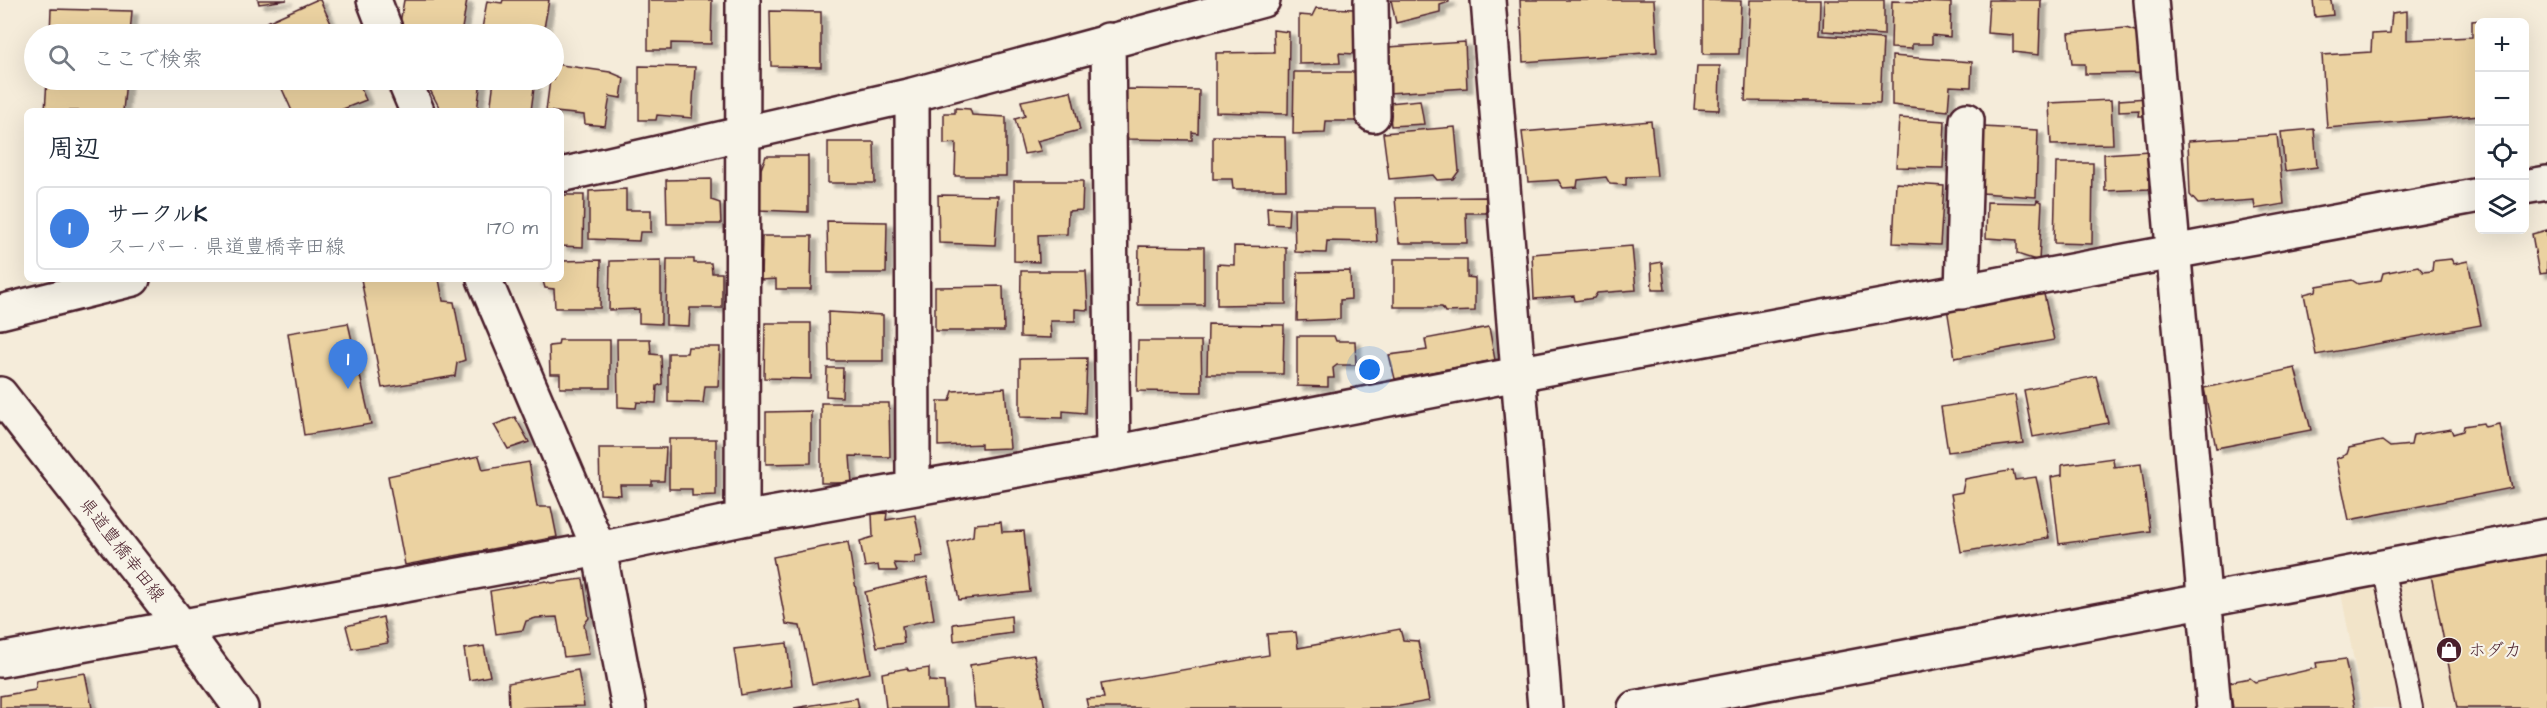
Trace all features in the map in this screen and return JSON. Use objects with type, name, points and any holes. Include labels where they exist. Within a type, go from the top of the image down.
[{"type":"street","points":[[374,0],[383,24]]},
{"type":"street","points":[[742,519],[743,0]]},
{"type":"street","points":[[564,174],[912,95],[1108,40],[1263,0]]},
{"type":"street","points":[[1371,0],[1372,115]]},
{"type":"street","points":[[1488,0],[1545,708]]},
{"type":"street","points":[[2151,0],[2214,708]]},
{"type":"street","points":[[1108,40],[1113,453]]},
{"type":"street","points":[[408,90],[416,108]]},
{"type":"street","points":[[912,95],[913,488]]},
{"type":"street","points":[[1962,292],[1967,120]]},
{"type":"street","points":[[2529,186],[2547,183]]},
{"type":"street","points":[[0,660],[599,549],[742,519],[1113,453],[1518,374],[2475,196]]},
{"type":"street","points":[[0,312],[121,282]]},
{"type":"street","points":[[485,282],[599,549],[629,708]]},
{"type":"street","name":"県道豊橋幸田線","points":[[0,394],[181,626],[240,708]]},
{"type":"street","points":[[1635,708],[2547,536]]},
{"type":"lane","points":[[2383,567],[2412,708]]},
{"type":"shaded area","name":"ホダカ","points":[[2547,552],[2547,708],[2363,708],[2341,593]]},
{"type":"building","points":[[258,0],[287,0],[259,4]]},
{"type":"building","points":[[320,0],[331,24],[263,24]]},
{"type":"building","points":[[404,0],[467,0],[463,24],[400,24]]},
{"type":"building","points":[[503,0],[549,0],[545,24],[483,24],[487,1],[502,3]]},
{"type":"building","points":[[648,0],[712,0],[711,44],[671,43],[671,50],[648,50]]},
{"type":"building","points":[[1391,0],[1449,0],[1449,2],[1440,5],[1440,12],[1396,23]]},
{"type":"building","points":[[1520,0],[1654,0],[1657,52],[1523,62]]},
{"type":"building","points":[[1703,0],[1741,1],[1739,54],[1703,54]]},
{"type":"building","points":[[1750,0],[1820,0],[1819,35],[1883,39],[1880,103],[1745,101]]},
{"type":"building","points":[[1824,0],[1884,0],[1884,35],[1823,31]]},
{"type":"building","points":[[1989,0],[2041,0],[2039,55],[2013,52],[2013,35],[1987,33]]},
{"type":"building","points":[[2313,0],[2331,0],[2333,15],[2315,17]]},
{"type":"building","points":[[1892,1],[1951,3],[1950,37],[1932,35],[1932,44],[1912,44],[1912,49],[1891,48]]},
{"type":"building","points":[[1316,8],[1355,9],[1355,54],[1339,53],[1340,63],[1299,64],[1299,15],[1312,16]]},
{"type":"building","points":[[51,9],[132,11],[131,24],[50,24]]},
{"type":"building","points":[[770,11],[821,12],[821,67],[771,66]]},
{"type":"building","points":[[2407,11],[2407,40],[2472,37],[2472,21],[2475,21],[2475,115],[2327,128],[2322,55],[2371,52],[2372,34],[2390,33],[2392,13]]},
{"type":"building","points":[[2126,28],[2138,32],[2144,73],[2085,74],[2085,64],[2072,64],[2069,33]]},
{"type":"building","points":[[1273,30],[1289,32],[1288,114],[1216,112],[1216,53],[1274,52]]},
{"type":"building","points":[[1465,42],[1467,88],[1388,93],[1388,47]]},
{"type":"building","points":[[1892,56],[1972,62],[1971,87],[1950,86],[1948,111],[1892,105]]},
{"type":"building","points":[[564,65],[610,72],[624,78],[621,98],[610,96],[605,126],[585,124],[584,115],[564,113],[564,108],[546,108],[549,90],[564,90]]},
{"type":"building","points":[[639,66],[695,67],[692,118],[657,115],[656,120],[639,120]]},
{"type":"building","points":[[1697,66],[1720,66],[1719,110],[1694,109]]},
{"type":"building","points":[[1294,72],[1363,72],[1359,121],[1326,121],[1325,133],[1293,134]]},
{"type":"building","points":[[1126,89],[1199,90],[1198,133],[1192,132],[1192,140],[1126,139]]},
{"type":"building","points":[[46,90],[125,90],[123,108],[45,108]]},
{"type":"building","points":[[283,90],[362,90],[366,100],[346,108],[291,108]]},
{"type":"building","points":[[430,90],[480,90],[477,108],[439,108]]},
{"type":"building","points":[[493,90],[534,90],[531,108],[490,108]]},
{"type":"building","points":[[1071,91],[1080,130],[1037,141],[1041,151],[1024,154],[1015,119],[1025,116],[1021,101]]},
{"type":"building","points":[[2147,98],[2148,116],[2138,116],[2139,110],[2119,111],[2119,100]]},
{"type":"building","points":[[1420,100],[1424,124],[1391,126],[1389,103]]},
{"type":"building","points":[[2111,100],[2113,144],[2051,145],[2049,103]]},
{"type":"building","points":[[955,108],[970,109],[972,115],[1006,117],[1006,176],[955,176],[956,143],[944,144],[944,113],[955,113]]},
{"type":"building","points":[[1899,118],[1945,121],[1943,168],[1896,167]]},
{"type":"building","points":[[1651,121],[1657,176],[1626,177],[1626,185],[1610,184],[1606,177],[1578,180],[1577,187],[1563,188],[1558,180],[1528,182],[1522,132]]},
{"type":"building","points":[[1455,127],[1459,171],[1453,179],[1437,180],[1433,175],[1389,179],[1383,133]]},
{"type":"building","points":[[1983,127],[2038,130],[2036,197],[1982,193]]},
{"type":"building","points":[[2314,129],[2317,167],[2285,171],[2281,132]]},
{"type":"building","points":[[2277,135],[2284,204],[2255,209],[2254,200],[2198,204],[2190,195],[2188,141]]},
{"type":"building","points":[[1213,136],[1285,137],[1286,189],[1233,189],[1232,179],[1213,179]]},
{"type":"building","points":[[828,142],[874,142],[875,183],[828,183]]},
{"type":"building","points":[[2149,151],[2149,189],[2105,191],[2104,154]]},
{"type":"building","points":[[766,156],[808,156],[808,212],[759,210],[761,169]]},
{"type":"building","points":[[2056,163],[2093,163],[2092,244],[2054,243]]},
{"type":"building","points":[[711,179],[711,200],[720,203],[721,224],[667,224],[666,180]]},
{"type":"building","points":[[1014,181],[1083,181],[1082,210],[1068,211],[1067,234],[1038,235],[1039,262],[1014,261]]},
{"type":"building","points":[[1896,183],[1944,186],[1940,245],[1893,243]]},
{"type":"building","points":[[626,189],[626,210],[651,210],[651,232],[640,232],[639,241],[589,239],[589,191]]},
{"type":"building","points":[[564,195],[584,195],[583,247],[564,246]]},
{"type":"building","points":[[938,195],[998,196],[995,245],[939,243]]},
{"type":"building","points":[[1486,197],[1486,213],[1466,213],[1467,243],[1399,243],[1395,198]]},
{"type":"building","points":[[2037,200],[2042,202],[2039,261],[2017,254],[2017,240],[1986,238],[1987,202],[2036,203]]},
{"type":"building","points":[[1267,207],[1289,208],[1288,225],[1268,224]]},
{"type":"building","points":[[1294,208],[1375,208],[1377,242],[1327,241],[1326,253],[1295,252]]},
{"type":"building","points":[[827,221],[887,222],[886,273],[828,273]]},
{"type":"building","points":[[2547,230],[2547,273],[2539,274],[2532,234]]},
{"type":"building","points":[[762,236],[812,236],[811,289],[776,289],[776,279],[761,280]]},
{"type":"building","points":[[1139,246],[1204,247],[1204,305],[1138,305]]},
{"type":"building","points":[[1234,246],[1286,247],[1286,304],[1217,305],[1217,264],[1234,265]]},
{"type":"building","points":[[1632,246],[1636,290],[1597,293],[1594,298],[1575,301],[1574,296],[1534,299],[1532,254]]},
{"type":"building","points":[[667,259],[694,259],[694,263],[711,263],[712,273],[722,273],[722,308],[690,308],[689,326],[666,325]]},
{"type":"building","points":[[1394,259],[1467,259],[1467,277],[1475,278],[1475,311],[1445,312],[1442,307],[1394,307]]},
{"type":"building","points":[[2451,259],[2454,264],[2468,261],[2481,325],[2316,355],[2304,294],[2316,291],[2317,286],[2352,280],[2358,284],[2381,280],[2383,273],[2418,266],[2423,272],[2432,271],[2433,261]]},
{"type":"building","points":[[601,260],[600,308],[555,308],[554,289],[545,288],[543,282],[564,282],[564,261]]},
{"type":"building","points":[[661,260],[661,324],[639,323],[639,309],[609,310],[610,261]]},
{"type":"building","points":[[1662,262],[1665,290],[1652,290],[1651,264]]},
{"type":"building","points":[[1021,271],[1086,271],[1088,310],[1075,309],[1075,321],[1050,321],[1051,338],[1020,337]]},
{"type":"building","points":[[1350,271],[1351,299],[1340,300],[1340,319],[1297,321],[1298,272]]},
{"type":"building","points":[[362,282],[440,282],[443,301],[454,302],[465,360],[457,363],[455,376],[382,388]]},
{"type":"building","points":[[1003,286],[1004,331],[935,331],[935,287]]},
{"type":"building","points":[[2044,294],[2054,340],[1955,358],[1947,308]]},
{"type":"building","points":[[828,312],[883,315],[883,361],[829,361]]},
{"type":"building","points":[[348,323],[371,424],[304,435],[288,333]]},
{"type":"building","points":[[765,323],[811,323],[811,379],[764,378]]},
{"type":"building","points":[[1208,324],[1284,325],[1283,374],[1207,374]]},
{"type":"building","points":[[1489,327],[1495,360],[1395,379],[1389,355],[1427,350],[1425,339]]},
{"type":"building","points":[[1297,336],[1334,336],[1336,341],[1355,341],[1356,365],[1337,365],[1333,368],[1334,378],[1328,378],[1328,387],[1297,386]]},
{"type":"building","points":[[617,339],[650,339],[651,354],[661,355],[662,384],[657,386],[656,403],[637,402],[636,408],[618,407]]},
{"type":"building","points":[[559,340],[610,340],[610,388],[560,388],[560,374],[550,374],[549,346],[558,345]]},
{"type":"building","points":[[1138,341],[1201,341],[1202,392],[1137,391]]},
{"type":"building","points":[[688,347],[720,347],[718,386],[705,386],[703,403],[668,402],[668,353],[687,353]]},
{"type":"building","points":[[1087,358],[1085,413],[1063,411],[1063,418],[1020,417],[1020,359]]},
{"type":"building","points":[[827,368],[843,368],[842,397],[826,396]]},
{"type":"building","points":[[2295,368],[2311,430],[2216,448],[2204,388]]},
{"type":"building","points":[[2096,376],[2108,423],[2033,437],[2024,390]]},
{"type":"building","points":[[1005,388],[1010,448],[981,449],[981,444],[938,446],[938,401],[950,401],[953,391]]},
{"type":"building","points":[[2015,395],[2023,443],[1948,452],[1941,407]]},
{"type":"building","points":[[821,403],[889,403],[890,457],[850,456],[852,483],[821,483]]},
{"type":"building","points":[[811,411],[811,463],[766,464],[766,412]]},
{"type":"building","points":[[515,417],[529,442],[508,449],[494,425]]},
{"type":"building","points":[[2483,423],[2485,427],[2499,424],[2512,488],[2349,520],[2336,459],[2347,454],[2349,448],[2382,441],[2390,447],[2411,445],[2413,435],[2451,429],[2453,434],[2463,431],[2464,426]]},
{"type":"building","points":[[669,439],[716,439],[716,495],[692,496],[692,489],[669,489]]},
{"type":"building","points":[[599,448],[666,448],[664,481],[652,481],[652,485],[620,485],[621,495],[600,494]]},
{"type":"building","points":[[479,456],[483,470],[529,462],[537,507],[551,507],[557,537],[405,565],[388,476]]},
{"type":"building","points":[[2113,458],[2114,467],[2141,464],[2150,531],[2059,544],[2051,477],[2062,475],[2062,465]]},
{"type":"building","points":[[2013,470],[2015,480],[2036,477],[2049,538],[1961,552],[1951,494],[1962,492],[1965,479]]},
{"type":"building","points":[[887,513],[886,520],[915,515],[923,556],[915,557],[915,564],[894,563],[897,571],[879,571],[878,565],[865,567],[860,541],[873,537],[872,514]]},
{"type":"building","points":[[1001,522],[1002,532],[1024,531],[1030,592],[959,600],[948,543],[973,536],[974,524]]},
{"type":"building","points":[[848,542],[870,673],[812,684],[800,626],[786,624],[773,557]]},
{"type":"building","points":[[2547,552],[2547,708],[2457,708],[2431,575]]},
{"type":"building","points":[[927,577],[934,619],[902,626],[904,643],[877,647],[865,592]]},
{"type":"building","points":[[583,579],[589,618],[584,624],[589,654],[564,657],[557,617],[536,618],[526,621],[523,630],[496,634],[490,591],[546,581],[552,583]]},
{"type":"building","points":[[1011,616],[1012,633],[954,641],[953,624]]},
{"type":"building","points":[[383,617],[388,643],[352,649],[346,626]]},
{"type":"building","points":[[1400,629],[1403,640],[1418,641],[1429,701],[1389,708],[1088,708],[1086,699],[1104,698],[1101,684],[1269,655],[1267,634],[1296,632],[1298,648]]},
{"type":"building","points":[[787,643],[792,686],[741,695],[734,649]]},
{"type":"building","points":[[484,646],[490,676],[469,680],[464,649]]},
{"type":"building","points":[[1034,655],[1045,708],[975,708],[970,665]]},
{"type":"building","points":[[2345,659],[2355,708],[2233,708],[2229,682],[2250,678],[2255,682],[2317,668],[2316,663]]},
{"type":"building","points":[[907,668],[909,671],[929,668],[929,681],[944,682],[946,708],[886,708],[882,673]]},
{"type":"building","points":[[578,670],[584,706],[509,708],[508,683]]},
{"type":"building","points":[[85,673],[92,708],[0,708],[0,696],[35,690],[37,681]]},
{"type":"building","points":[[857,698],[859,708],[794,708]]},
{"type":"place","name":"サークルK","points":[[348,389]]},
{"type":"place","name":"ホダカ","points":[[2449,650]]}]
